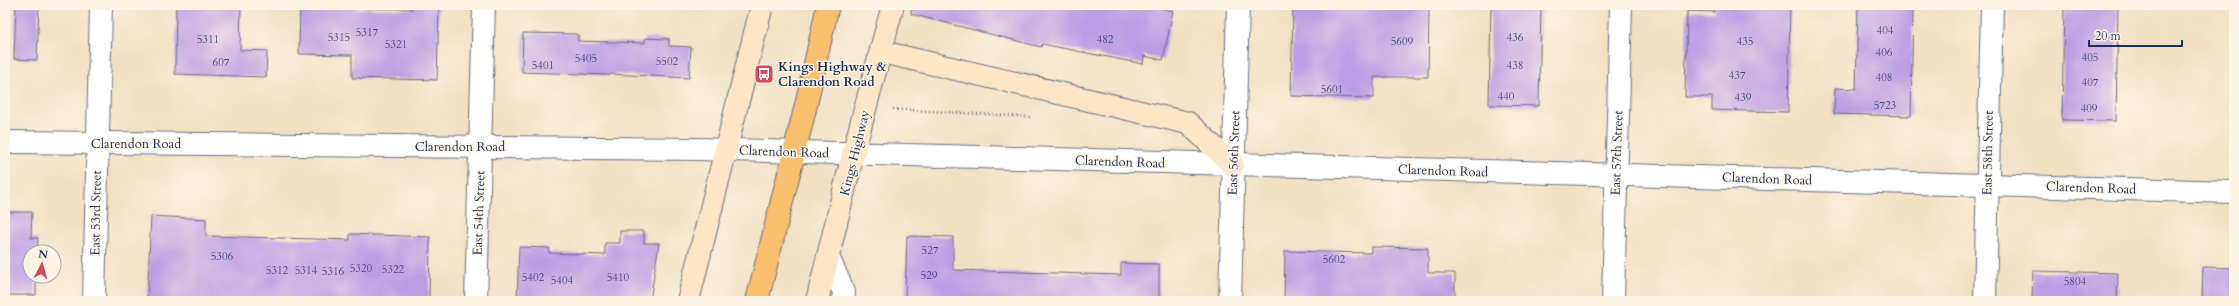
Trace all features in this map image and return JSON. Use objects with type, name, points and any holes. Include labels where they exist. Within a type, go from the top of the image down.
[{"type":"main road","points":[[757,301],[794,152],[828,5]]},
{"type":"street","name":"East 53rd Street","points":[[94,301],[101,5]]},
{"type":"street","name":"East 54th Street","points":[[476,301],[484,5]]},
{"type":"street","points":[[688,301],[762,5]]},
{"type":"street","name":"Kings Highway","points":[[817,301],[853,154],[882,52],[893,5]]},
{"type":"street","name":"East 56th Street","points":[[1230,301],[1238,5]]},
{"type":"street","name":"East 57th Street","points":[[1613,301],[1621,5]]},
{"type":"street","name":"East 58th Street","points":[[1985,301],[1992,5]]},
{"type":"street","points":[[882,52],[1188,123],[1233,165]]},
{"type":"street","name":"Clarendon Road","points":[[5,142],[726,150],[2234,192]]},
{"type":"street","points":[[828,257],[844,292],[844,301]]},
{"type":"path","points":[[890,109],[1035,117]]},
{"type":"building","points":[[16,5],[39,5],[37,60],[14,59]]},
{"type":"building","points":[[176,5],[241,5],[240,50],[267,51],[266,77],[175,74]]},
{"type":"building","points":[[300,5],[354,5],[354,8],[412,9],[412,5],[439,5],[437,80],[352,78],[352,55],[299,54]]},
{"type":"building","points":[[912,5],[1154,5],[1154,7],[1173,11],[1163,60],[1144,56],[1143,64],[1042,44],[1041,47],[911,14]]},
{"type":"building","points":[[1293,5],[1429,5],[1428,77],[1374,77],[1374,98],[1291,96]]},
{"type":"building","points":[[1491,5],[1541,5],[1539,106],[1489,105]]},
{"type":"building","points":[[1715,5],[1790,5],[1788,112],[1712,110],[1712,97],[1685,97],[1687,11],[1714,12]]},
{"type":"building","points":[[1858,5],[1913,5],[1911,116],[1834,114],[1835,88],[1856,89]]},
{"type":"building","points":[[2064,5],[2118,5],[2116,121],[2062,120]]},
{"type":"building","points":[[523,33],[578,34],[578,41],[645,43],[645,38],[669,39],[669,46],[691,47],[689,78],[522,72]]},
{"type":"building","points":[[5,212],[32,212],[31,238],[38,238],[38,244],[22,244],[22,284],[36,284],[36,295],[5,295]]},
{"type":"building","points":[[151,216],[206,219],[206,236],[350,240],[350,234],[430,237],[429,301],[147,301]]},
{"type":"building","points":[[620,231],[644,231],[644,243],[659,243],[650,301],[517,301],[519,247],[549,248],[549,253],[605,255],[605,243],[620,243]]},
{"type":"building","points":[[907,236],[953,237],[953,270],[1121,275],[1121,263],[1159,264],[1159,301],[905,301]]},
{"type":"building","points":[[1371,247],[1428,248],[1428,273],[1455,273],[1455,301],[1284,301],[1285,251],[1371,253]]},
{"type":"building","points":[[2203,267],[2234,268],[2234,301],[2202,301]]},
{"type":"building","points":[[2033,271],[2118,273],[2117,301],[2032,301]]},
{"type":"place","name":"Kings Highway & Clarendon Road","points":[[764,74]]}]
